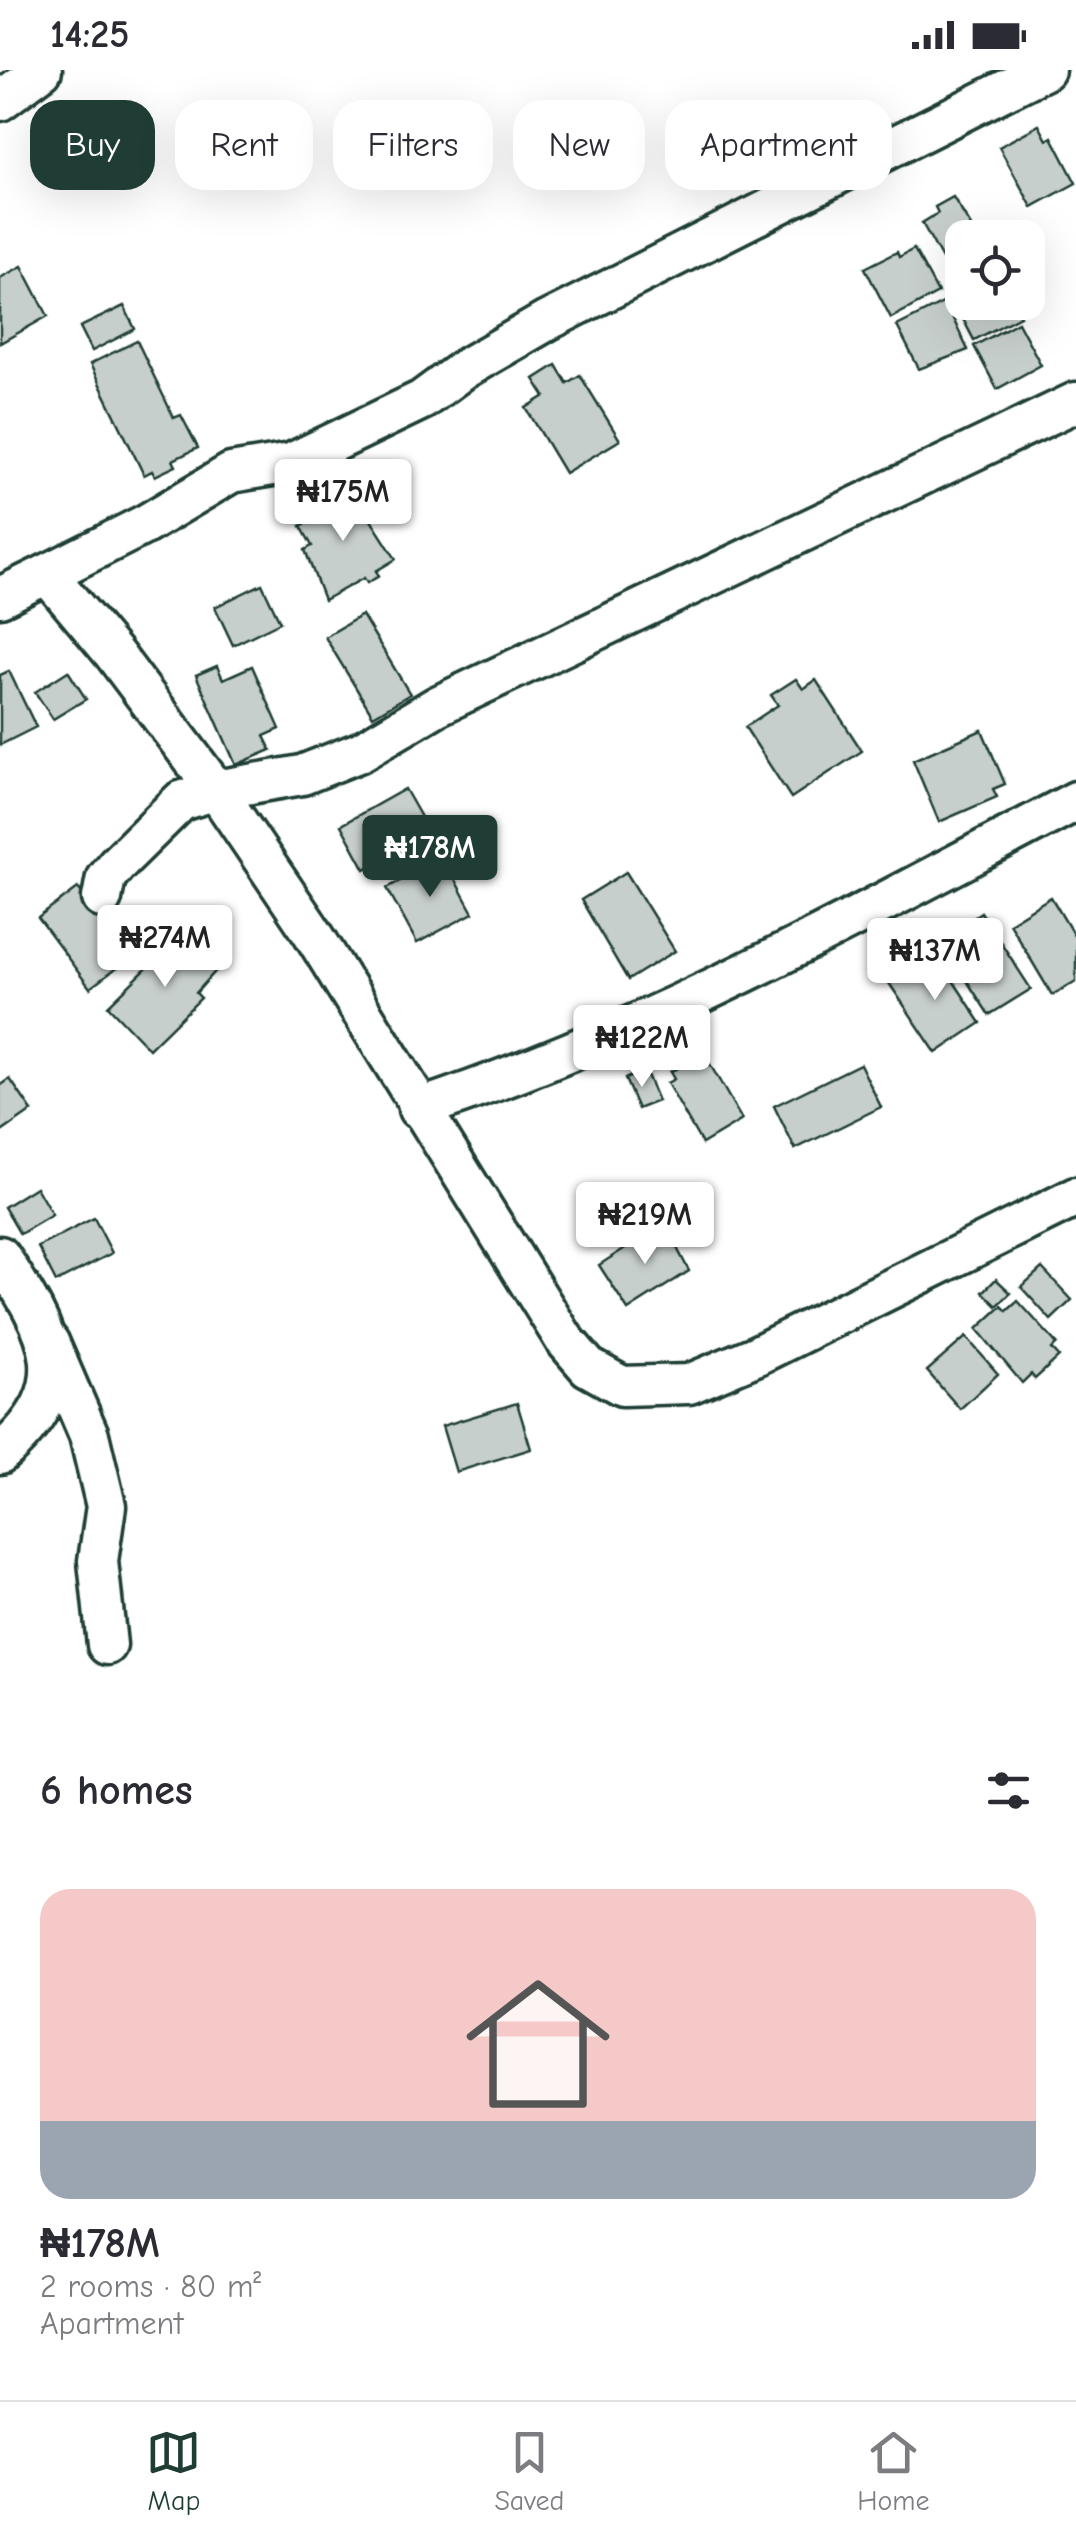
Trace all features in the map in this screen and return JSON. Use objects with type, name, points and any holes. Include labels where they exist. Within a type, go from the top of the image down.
[{"type":"street","points":[[0,101],[42,70]]},
{"type":"street","points":[[0,596],[146,524],[231,473],[291,463],[422,400],[464,368],[548,322],[1045,70]]},
{"type":"street","points":[[102,898],[106,877],[181,801],[216,790],[302,775],[360,752],[437,706],[1076,402]]},
{"type":"street","points":[[47,574],[114,654],[216,790],[312,932],[418,1109],[564,1339],[588,1367],[622,1386],[689,1384],[755,1356],[1076,1197]]},
{"type":"street","points":[[418,1109],[584,1049],[777,957],[1076,801]]},
{"type":"street","points":[[0,1256],[34,1307],[89,1435],[106,1506],[98,1561],[107,1645]]},
{"type":"street","points":[[0,1454],[29,1430],[45,1396],[51,1369],[50,1342]]},
{"type":"building","points":[[1039,125],[1047,140],[1052,137],[1076,183],[1032,207],[999,147]]},
{"type":"building","points":[[953,197],[967,220],[945,220],[945,265],[922,223],[938,213],[935,207]]},
{"type":"building","points":[[914,249],[938,293],[891,318],[865,268],[897,252],[899,257]]},
{"type":"building","points":[[22,266],[48,316],[0,343],[0,278]]},
{"type":"building","points":[[945,302],[945,320],[954,320],[968,350],[919,369],[897,326]]},
{"type":"building","points":[[124,306],[135,329],[92,351],[80,327]]},
{"type":"building","points":[[964,320],[1012,320],[974,340]]},
{"type":"building","points":[[1018,322],[1041,365],[997,389],[974,346]]},
{"type":"building","points":[[137,341],[174,418],[181,415],[198,448],[173,460],[176,466],[155,476],[152,471],[144,475],[90,364]]},
{"type":"building","points":[[556,365],[567,383],[580,375],[620,440],[565,473],[526,408],[545,396],[534,379]]},
{"type":"building","points":[[334,488],[342,502],[355,495],[396,559],[376,571],[379,576],[367,583],[364,578],[324,600],[305,550],[312,546],[301,526],[315,518],[307,503]]},
{"type":"building","points":[[262,584],[280,622],[233,645],[215,607]]},
{"type":"building","points":[[362,615],[410,694],[373,716],[325,637]]},
{"type":"building","points":[[217,666],[223,679],[252,666],[280,729],[264,736],[271,750],[236,765],[196,675]]},
{"type":"building","points":[[9,671],[36,727],[0,745],[0,675]]},
{"type":"building","points":[[68,671],[86,699],[53,719],[35,692]]},
{"type":"building","points":[[796,679],[803,689],[816,680],[862,751],[791,798],[745,727],[778,705],[771,695]]},
{"type":"building","points":[[982,730],[1005,784],[993,789],[997,797],[939,822],[913,760]]},
{"type":"building","points":[[405,789],[430,833],[365,869],[341,825]]},
{"type":"building","points":[[443,858],[473,913],[417,943],[387,888]]},
{"type":"building","points":[[626,872],[675,951],[628,980],[581,900]]},
{"type":"building","points":[[78,888],[130,958],[90,988],[38,918]]},
{"type":"building","points":[[1051,897],[1076,939],[1076,981],[1052,995],[1009,923]]},
{"type":"building","points":[[981,912],[1031,989],[989,1015],[940,939]]},
{"type":"building","points":[[184,932],[221,965],[196,993],[201,998],[149,1049],[108,1006]]},
{"type":"building","points":[[935,953],[981,1023],[936,1053],[889,983]]},
{"type":"building","points":[[707,1059],[742,1120],[702,1144],[667,1083],[674,1079],[670,1072],[690,1061],[694,1067]]},
{"type":"building","points":[[860,1064],[881,1107],[795,1149],[774,1106]]},
{"type":"building","points":[[645,1070],[658,1101],[638,1109],[625,1079]]},
{"type":"building","points":[[10,1079],[32,1111],[0,1133],[0,1086]]},
{"type":"building","points":[[36,1187],[52,1215],[20,1234],[4,1207]]},
{"type":"building","points":[[94,1218],[112,1253],[56,1282],[38,1247]]},
{"type":"building","points":[[664,1223],[689,1271],[628,1310],[599,1265]]},
{"type":"building","points":[[1042,1268],[1072,1300],[1051,1320],[1021,1287]]},
{"type":"building","points":[[996,1279],[1011,1293],[997,1306],[983,1292]]},
{"type":"building","points":[[1018,1301],[1057,1344],[1052,1349],[1059,1357],[1035,1379],[1031,1374],[1022,1383],[977,1329],[1002,1306],[1007,1311]]},
{"type":"building","points":[[966,1337],[998,1374],[960,1409],[927,1371]]},
{"type":"building","points":[[517,1403],[531,1449],[456,1472],[442,1426]]}]
